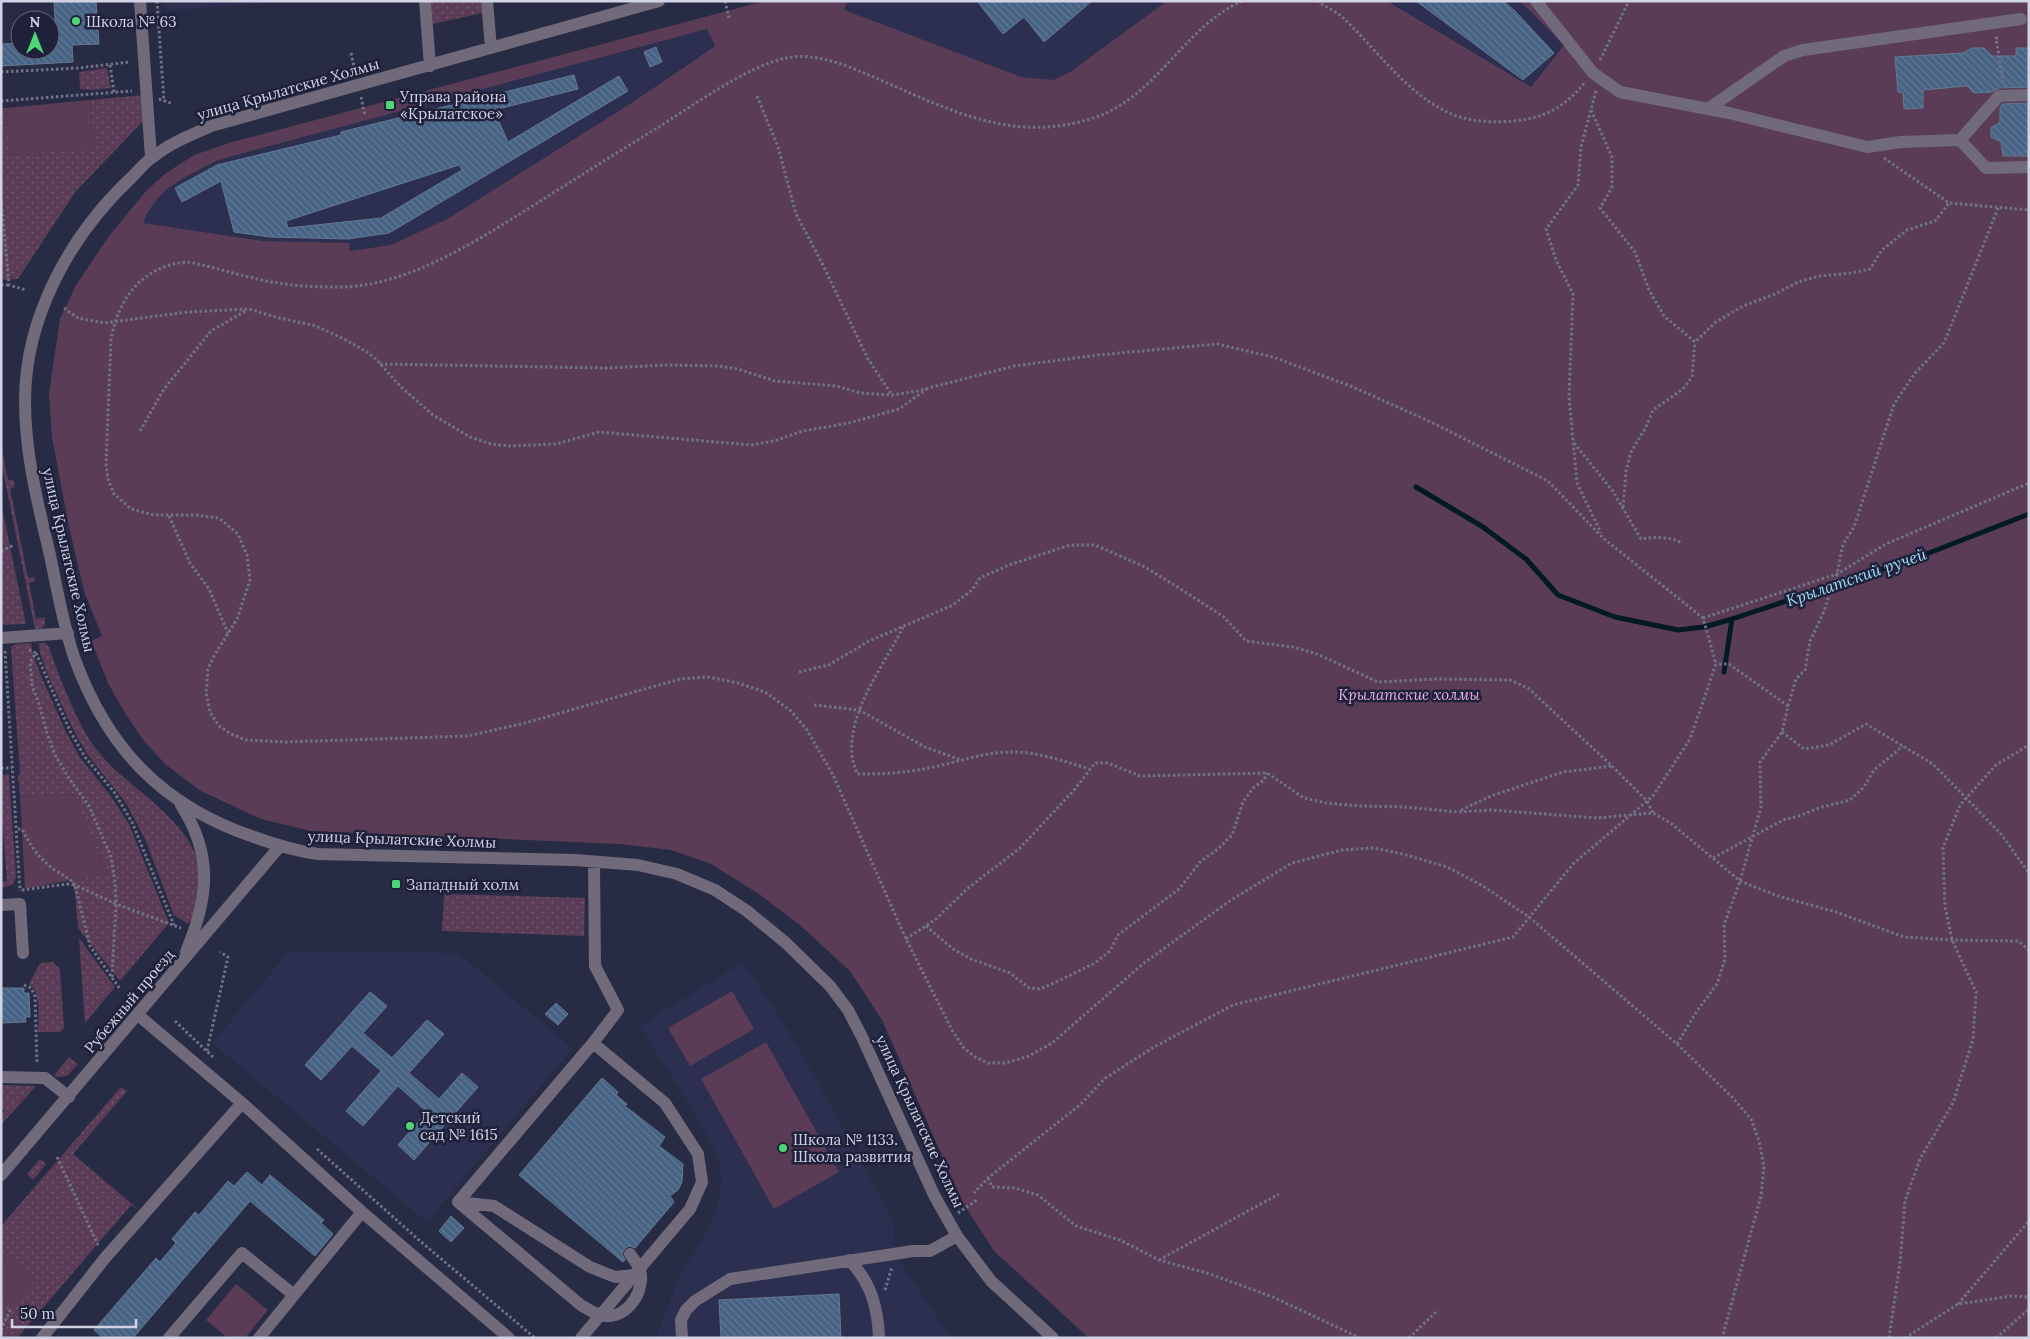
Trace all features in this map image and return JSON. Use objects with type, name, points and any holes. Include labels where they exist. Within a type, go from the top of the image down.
[{"type":"street","points":[[140,1],[151,157]]},
{"type":"street","points":[[425,1],[430,66]]},
{"type":"street","points":[[486,1],[491,48]]},
{"type":"street","name":"улица Крылатские Холмы","points":[[659,1],[211,126],[180,139],[151,157],[101,209],[86,228],[60,271],[36,325],[29,357],[25,401],[28,442],[37,500],[68,633],[81,675],[108,728],[119,744],[145,773],[178,800],[219,824],[280,846],[318,854],[638,865],[677,874],[715,890],[747,911],[780,938],[830,986],[848,1010],[934,1195],[957,1236],[991,1281],[1019,1309],[1053,1338]]},
{"type":"street","points":[[1536,1],[1593,73],[1620,92],[1708,109],[1867,146],[1901,142],[1960,140],[1999,96],[2029,95]]},
{"type":"street","points":[[1708,109],[1784,56],[1803,50],[2021,19]]},
{"type":"street","points":[[1960,140],[1986,168],[2029,167]]},
{"type":"street","points":[[3,638],[68,633]]},
{"type":"street","points":[[178,800],[191,820],[197,837],[205,881],[200,916],[181,964]]},
{"type":"street","name":"Рубежный проезд","points":[[1,1175],[280,846]]},
{"type":"street","points":[[458,1202],[593,1043],[618,1010],[595,966],[594,862]]},
{"type":"street","points":[[1,905],[20,904],[23,953]]},
{"type":"street","points":[[138,1015],[242,1103],[362,1212],[509,1338]]},
{"type":"street","points":[[581,1338],[690,1208],[702,1182],[698,1154],[665,1103],[593,1043]]},
{"type":"street","points":[[1,1077],[45,1078],[69,1097]]},
{"type":"street","points":[[42,1338],[105,1258],[242,1103]]},
{"type":"street","points":[[458,1202],[582,1306],[600,1316],[611,1316],[625,1310],[639,1292],[641,1273],[638,1264],[630,1254]]},
{"type":"street","points":[[458,1202],[494,1206],[590,1267],[615,1276],[634,1275]]},
{"type":"street","points":[[259,1338],[362,1212]]},
{"type":"street","points":[[682,1338],[681,1320],[686,1310],[694,1301],[730,1279],[913,1251],[930,1251],[957,1236]]},
{"type":"street","points":[[169,1338],[242,1253],[294,1295]]},
{"type":"street","points":[[849,1260],[856,1267],[872,1295],[878,1314],[879,1338]]},
{"type":"path","points":[[157,1],[164,101]]},
{"type":"path","points":[[725,1],[730,18]]},
{"type":"path","points":[[1242,1],[1220,13],[1201,28],[1146,87],[1121,105],[1097,117],[1041,128],[1014,127],[985,122],[840,64],[810,58],[785,58],[764,66],[720,89],[514,218],[425,266],[376,282],[347,287],[315,287],[284,284],[188,262],[172,263],[150,274],[133,288],[122,304],[114,322],[111,340],[106,464],[108,479],[114,494],[130,509],[154,515],[195,514],[219,518],[238,534],[247,555],[250,580],[237,619],[208,669],[206,693],[210,712],[219,726],[246,740],[264,742],[468,736],[525,723],[680,679],[708,677],[738,683],[764,692],[791,711],[807,730],[833,774],[906,940],[953,1032],[964,1048],[988,1064],[1005,1064],[1029,1056],[1052,1043],[1144,964],[1231,900],[1292,863],[1342,850],[1373,848],[1447,867],[1483,886],[1529,917],[1677,1044],[1732,1097],[1751,1119],[1759,1141],[1764,1166],[1761,1196],[1722,1338]]},
{"type":"path","points":[[1317,1],[1338,14],[1423,97],[1448,112],[1473,120],[1499,122],[1525,120],[1551,112],[1573,98],[1593,73],[1629,1]]},
{"type":"path","points":[[2004,37],[1996,38],[2004,85]]},
{"type":"path","points":[[1,72],[110,65],[144,58]]},
{"type":"path","points":[[110,65],[114,92]]},
{"type":"path","points":[[1593,73],[1597,87],[1581,146],[1578,186],[1546,229],[1556,260],[1573,294],[1569,396],[1577,483],[1603,538]]},
{"type":"path","points":[[1,101],[140,91],[173,104]]},
{"type":"path","points":[[757,96],[778,147],[796,214],[868,359],[892,395]]},
{"type":"path","points":[[1591,110],[1612,157],[1612,187],[1600,208],[1635,252],[1649,290],[1664,316],[1696,342]]},
{"type":"path","points":[[1867,146],[1949,203],[2029,210]]},
{"type":"path","points":[[1,199],[9,285]]},
{"type":"path","points":[[1623,507],[1626,471],[1631,452],[1646,427],[1653,410],[1683,389],[1692,377],[1696,342],[1716,322],[1743,306],[1775,294],[1798,282],[1820,276],[1870,269],[1882,250],[1907,230],[1935,221],[1949,203]]},
{"type":"path","points":[[1677,1044],[1697,1011],[1717,984],[1725,959],[1724,925],[1740,881],[1761,807],[1760,762],[1782,732],[1796,679],[1805,670],[1810,641],[1822,616],[1837,574],[1843,544],[1854,527],[1894,404],[1915,373],[1944,343],[1999,206]]},
{"type":"path","points":[[1,285],[9,285],[26,290]]},
{"type":"path","points":[[64,308],[78,318],[104,323],[188,312],[249,309],[316,326],[359,348],[380,364],[400,387],[450,426],[470,437],[491,444],[512,446],[556,444],[599,432],[751,445],[774,441],[802,431],[849,423],[899,409],[928,388]]},
{"type":"path","points":[[140,430],[164,388],[211,331],[249,309]]},
{"type":"path","points":[[380,364],[605,368],[666,364],[719,366],[738,369],[775,381],[836,386],[860,393],[892,395],[928,388],[1014,366],[1098,355],[1217,344],[1273,357],[1353,387],[1548,480],[1603,538],[1703,618],[1716,664],[1690,739],[1653,796],[1574,863],[1513,937],[1233,1005],[1154,1047],[1104,1079],[1081,1104],[988,1178],[974,1193]]},
{"type":"path","points":[[1573,443],[1590,462],[1623,507],[1631,526],[1641,539],[1654,537],[1673,538],[1682,543]]},
{"type":"path","points":[[1703,618],[1837,574],[1886,544],[2029,484]]},
{"type":"path","points":[[170,516],[190,563],[209,589],[229,634]]},
{"type":"path","points":[[1,551],[14,545]]},
{"type":"path","points":[[799,672],[829,665],[869,640],[954,605],[972,590],[980,578],[1009,564],[1070,546],[1095,545],[1143,566],[1176,586],[1224,617],[1246,641],[1294,647],[1317,654],[1378,682],[1510,680],[1528,688],[1612,766],[1647,801],[1653,813]]},
{"type":"path","points":[[903,627],[881,665],[859,710],[854,732],[852,755],[857,774],[882,774],[931,768],[982,755],[1012,752],[1060,760],[1089,769]]},
{"type":"path","points":[[20,904],[18,830],[3,638],[36,654]]},
{"type":"path","points":[[18,830],[22,830],[34,851],[75,885],[116,904],[174,925],[132,822],[114,792],[80,748],[70,731],[36,654],[36,648]]},
{"type":"path","points":[[36,654],[30,662],[32,685],[55,756],[89,806],[111,857],[116,904],[112,978]]},
{"type":"path","points":[[1716,664],[1729,664],[1788,706]]},
{"type":"path","points":[[814,705],[859,710],[925,747],[962,760]]},
{"type":"path","points":[[1782,732],[1804,749],[1830,745],[1866,724],[1933,764],[2002,834],[2029,873]]},
{"type":"path","points":[[1889,1338],[1900,1263],[1905,1201],[1920,1159],[1953,1103],[1973,1039],[1976,992],[1952,940],[1945,906],[1943,848],[1960,805],[1996,765],[2029,745]]},
{"type":"path","points":[[1713,858],[1783,820],[1850,800],[1864,787],[1874,770],[1903,746]]},
{"type":"path","points":[[906,940],[936,919],[967,889],[1020,848],[1075,789],[1095,763],[1108,763],[1140,776],[1267,773],[1304,798],[1326,803],[1458,812],[1491,810],[1596,818],[1653,813],[1672,824],[1740,881],[1778,896],[1836,912],[1904,937],[1952,940],[2018,940],[2029,950]]},
{"type":"path","points":[[1458,812],[1491,796],[1563,772],[1612,766]]},
{"type":"path","points":[[1,768],[12,768]]},
{"type":"path","points":[[926,926],[953,949],[978,962],[1010,973],[1029,988],[1040,989],[1054,983],[1096,964],[1110,951],[1118,935],[1179,889],[1201,861],[1218,849],[1232,835],[1242,802],[1253,788],[1264,780],[1267,773]]},
{"type":"path","points":[[20,890],[75,885]]},
{"type":"path","points":[[75,885],[90,946],[120,989]]},
{"type":"path","points":[[206,1052],[228,957],[220,952]]},
{"type":"path","points":[[24,985],[31,988],[35,996],[37,1067]]},
{"type":"path","points":[[57,1157],[105,1258]]},
{"type":"path","points":[[988,1178],[992,1187],[1015,1188],[1038,1195],[1076,1226],[1120,1240],[1158,1260],[1206,1273],[1273,1297],[1360,1338]]},
{"type":"path","points":[[1158,1260],[1279,1194]]},
{"type":"path","points":[[1905,1338],[1958,1304],[2029,1221]]},
{"type":"path","points":[[420,1241],[535,1338]]},
{"type":"path","points":[[878,1314],[895,1254]]},
{"type":"path","points":[[1958,1304],[2012,1296],[2029,1297]]},
{"type":"path","points":[[1,1330],[11,1308]]},
{"type":"path","points":[[1996,1338],[2029,1309]]},
{"type":"path","points":[[1409,1338],[1436,1312]]},
{"type":"shaded area","points":[[165,1],[292,1],[166,11]]},
{"type":"shaded area","points":[[848,1],[1167,1],[1070,72],[1053,80],[1021,77],[992,68],[844,10]]},
{"type":"shaded area","points":[[1387,1],[1520,1],[1564,45],[1532,87]]},
{"type":"shaded area","points":[[707,29],[715,45],[633,102],[449,218],[391,245],[350,251],[349,243],[263,241],[143,223],[150,206],[171,185],[218,160]]},
{"type":"shaded area","name":"Детский сад № 1615","points":[[289,951],[458,953],[573,1048],[427,1222],[212,1043]]},
{"type":"shaded area","name":"Школа № 1133. Школа развития","points":[[743,962],[796,1043],[893,1220],[895,1254],[951,1338],[656,1338],[678,1279],[712,1222],[719,1199],[721,1179],[718,1158],[708,1138],[688,1102],[640,1026]]},
{"type":"green space","points":[[431,1],[481,1],[482,13],[433,24]]},
{"type":"green space","name":"Крылатские холмы","points":[[765,1],[848,1],[844,10],[1021,77],[1053,80],[1070,72],[1167,1],[1387,1],[1531,87],[1564,45],[1520,1],[2029,1],[2029,1338],[1089,1338],[994,1251],[963,1203],[882,1020],[850,971],[801,926],[759,894],[711,864],[671,850],[620,844],[311,831],[261,819],[201,791],[166,765],[144,741],[109,685],[91,641],[102,636],[84,591],[69,527],[52,437],[49,393],[60,319],[76,285],[109,236],[146,191],[166,173],[194,155],[232,142]],"holes":[[[707,29],[715,46],[633,102],[449,218],[391,245],[350,251],[349,243],[263,241],[143,223],[156,200],[174,184],[218,160]]]},
{"type":"green space","points":[[107,68],[111,88],[80,89],[79,72]]},
{"type":"green space","points":[[144,95],[146,118],[76,191],[18,279],[1,280],[1,108],[6,108],[10,155],[94,147],[90,100]]},
{"type":"green space","points":[[90,100],[94,148],[10,155],[6,108]]},
{"type":"green space","points":[[1,445],[8,480],[13,480],[15,487],[10,489],[28,578],[34,577],[35,581],[29,583],[36,619],[45,617],[45,624],[42,628],[35,629],[1,461]]},
{"type":"green space","points":[[1,502],[26,624],[1,625]]},
{"type":"green space","points":[[31,643],[33,655],[42,678],[66,732],[81,759],[110,795],[129,824],[169,923],[120,981],[78,928],[75,894],[71,880],[107,873],[73,794],[20,797],[11,647],[15,644]]},
{"type":"green space","points":[[39,643],[45,643],[49,647],[76,715],[97,750],[124,778],[172,820],[185,835],[194,852],[200,870],[195,909],[193,917],[188,924],[174,915],[145,839],[126,803],[87,754],[73,729],[48,675],[40,653]]},
{"type":"green space","points":[[9,774],[16,877],[12,885],[1,888],[1,882],[7,881],[1,808],[1,775]]},
{"type":"green space","points":[[73,794],[107,873],[25,889],[20,797]]},
{"type":"green space","points":[[444,894],[585,898],[584,936],[442,931]]},
{"type":"green space","points":[[79,938],[115,987],[85,1023]]},
{"type":"green space","points":[[53,962],[60,969],[64,1028],[60,1032],[38,1032],[38,999],[29,984],[40,963]]},
{"type":"green space","points":[[732,991],[754,1029],[690,1066],[668,1028]]},
{"type":"green space","points":[[766,1042],[839,1172],[774,1209],[701,1079]]},
{"type":"green space","points":[[69,1057],[78,1064],[67,1076],[57,1077],[54,1075]]},
{"type":"green space","points":[[1,1085],[36,1086],[1,1125],[1,1115],[5,1111],[1,1109]]},
{"type":"green space","points":[[121,1087],[127,1091],[73,1154],[138,1209],[131,1205],[17,1338],[1,1338],[1,1226]]},
{"type":"green space","points":[[40,1159],[46,1164],[33,1180],[27,1174]]},
{"type":"green space","points":[[6,1255],[36,1279],[11,1308],[1,1300],[1,1261]]},
{"type":"green space","points":[[236,1284],[268,1310],[245,1338],[228,1338],[206,1320]]},
{"type":"building","name":"Школа № 63","points":[[54,1],[96,1],[99,44],[72,45],[73,62],[1,66],[1,44],[10,44],[10,60],[60,60],[60,10],[54,10]]},
{"type":"building","points":[[977,1],[1092,1],[1044,42],[1024,17],[1003,34]]},
{"type":"building","points":[[1416,1],[1503,1],[1515,11],[1554,53],[1523,80]]},
{"type":"building","points":[[656,47],[662,62],[650,67],[644,52]]},
{"type":"building","points":[[1972,48],[1984,48],[1992,56],[2016,56],[2016,48],[2029,48],[2029,87],[1999,88],[1992,92],[1974,93],[1967,86],[1923,90],[1923,108],[1904,109],[1903,93],[1898,92],[1895,57],[1963,53]]},
{"type":"building","points":[[574,75],[578,89],[494,110],[508,142],[619,76],[628,91],[389,233],[348,239],[270,237],[234,232],[221,181],[182,202],[175,188],[217,165],[341,135],[341,132]],"holes":[[[459,165],[462,170],[381,218],[288,228],[286,221]]]},
{"type":"building","points":[[2029,103],[2029,156],[2003,156],[2001,142],[1991,137],[1991,128],[2000,122],[2000,107],[2003,104]]},
{"type":"building","points":[[1,988],[24,988],[24,993],[29,993],[30,1017],[25,1017],[26,1022],[1,1023]]},
{"type":"building","points":[[370,992],[387,1006],[363,1033],[392,1058],[427,1020],[444,1034],[409,1073],[439,1099],[462,1073],[478,1087],[414,1160],[398,1145],[427,1112],[398,1086],[363,1126],[346,1111],[381,1071],[352,1046],[321,1080],[305,1065]]},
{"type":"building","points":[[556,1003],[568,1014],[558,1025],[545,1014]]},
{"type":"building","points":[[602,1078],[618,1092],[616,1095],[627,1104],[625,1106],[665,1137],[659,1146],[683,1164],[682,1182],[678,1190],[670,1196],[674,1202],[635,1248],[630,1246],[625,1248],[622,1254],[625,1260],[623,1262],[519,1175]]},
{"type":"building","points":[[247,1172],[262,1185],[270,1175],[324,1220],[321,1223],[333,1234],[315,1256],[250,1201],[133,1338],[103,1338],[94,1330],[156,1258],[160,1262],[176,1243],[172,1239],[195,1212],[199,1215],[228,1181],[234,1186]]},
{"type":"building","points":[[451,1216],[464,1228],[451,1242],[439,1231]]},
{"type":"building","points":[[839,1294],[841,1338],[721,1338],[719,1300]]},
{"type":"waterway","points":[[1416,487],[1483,527],[1526,559],[1558,595],[1615,617],[1678,630],[1704,627],[1732,619]]},
{"type":"waterway","name":"Крылатский ручей","points":[[1724,672],[1732,619],[1916,558],[2029,514]]},
{"type":"place","name":"Школа № 63","points":[[76,21]]},
{"type":"place","name":"Управа района «Крылатское»","points":[[390,105]]},
{"type":"place","name":"Западный холм","points":[[396,884]]},
{"type":"place","name":"Детский сад № 1615","points":[[410,1126]]},
{"type":"place","name":"Школа № 1133. Школа развития","points":[[783,1148]]}]
